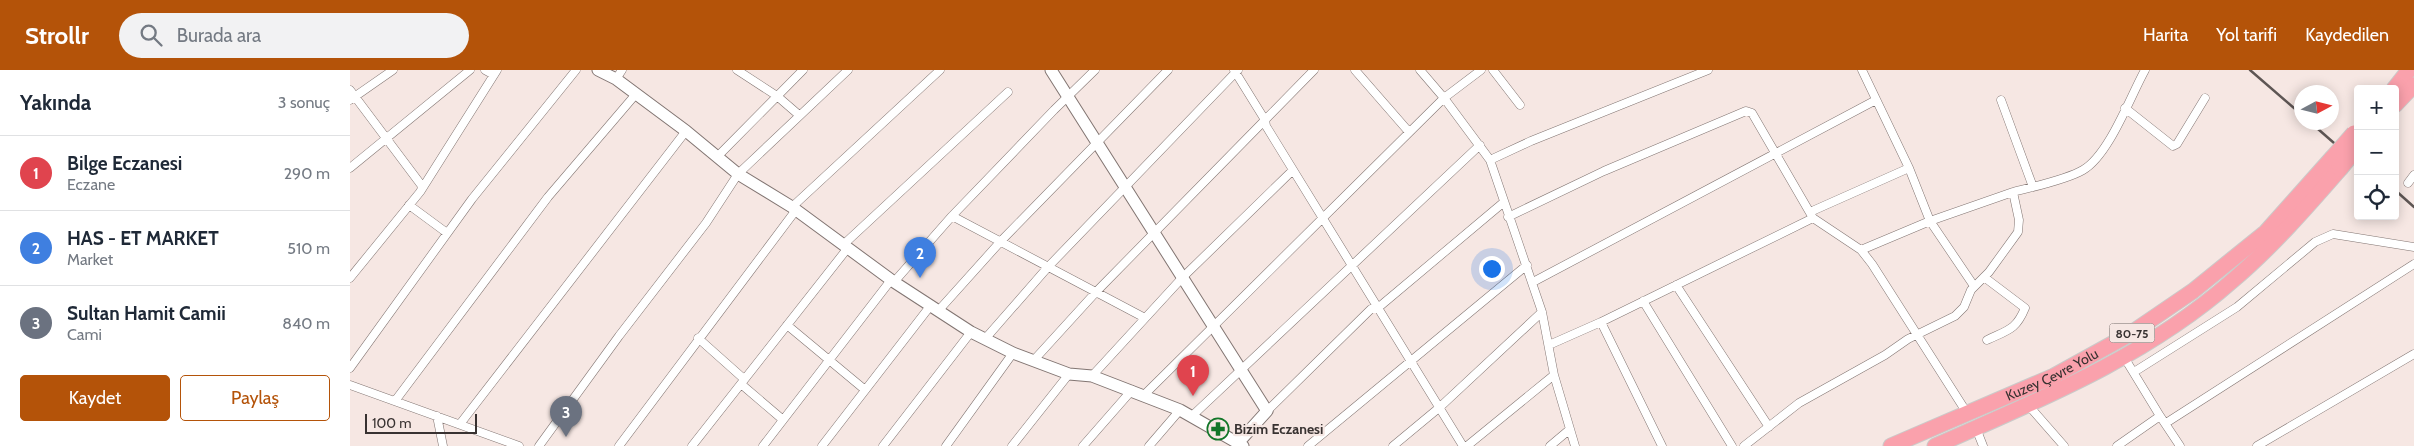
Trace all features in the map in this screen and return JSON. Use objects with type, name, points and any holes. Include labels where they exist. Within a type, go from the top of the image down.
[{"type":"highway","points":[[2397,85],[2410,70]]},
{"type":"highway","points":[[2399,101],[2414,85]]},
{"type":"highway","name":"80-75","points":[[2336,163],[2354,139]]},
{"type":"highway","name":"Kuzey Çevre Yolu","points":[[1935,446],[2029,406],[2086,379],[2190,314],[2232,282],[2285,232],[2336,163]]},
{"type":"highway","name":"Kuzey Çevre Yolu","points":[[1891,446],[2054,376],[2112,346],[2193,291],[2266,232],[2336,163]]},
{"type":"street","points":[[393,70],[352,96],[422,186]]},
{"type":"street","points":[[350,168],[470,70]]},
{"type":"street","points":[[350,278],[409,205],[496,73],[485,70]]},
{"type":"street","points":[[350,368],[447,233],[576,70]]},
{"type":"street","points":[[598,70],[619,74],[636,94],[686,131],[738,174],[794,208],[892,281],[971,332],[1013,353],[1069,374],[1092,376],[1132,390],[1180,410],[1240,444],[1267,411],[1371,309],[1379,307],[1504,202]]},
{"type":"street","points":[[737,70],[777,96],[799,115]]},
{"type":"street","points":[[717,156],[803,70]]},
{"type":"street","points":[[539,446],[619,336],[706,223],[738,174],[848,70]]},
{"type":"street","points":[[619,446],[794,208],[940,70]]},
{"type":"street","points":[[1052,70],[1267,411]]},
{"type":"street","points":[[763,446],[827,360],[892,281],[952,216],[1095,70]]},
{"type":"street","points":[[822,446],[864,389],[935,307],[1168,70]]},
{"type":"street","points":[[1034,360],[1096,292],[1314,70]]},
{"type":"street","points":[[1355,70],[1409,132]]},
{"type":"street","points":[[1420,70],[1444,98],[1490,160],[1542,312],[1550,345],[1554,375],[1575,446]]},
{"type":"street","points":[[1144,395],[1444,98],[1481,70]]},
{"type":"street","points":[[1493,70],[1520,105]]},
{"type":"street","points":[[1490,160],[1531,140],[1708,70]]},
{"type":"street","points":[[1862,70],[1909,168],[1930,221],[1974,286]]},
{"type":"street","points":[[1861,250],[1930,221],[2013,192],[2082,171],[2106,148],[2145,70]]},
{"type":"street","points":[[985,339],[1048,267],[1236,71],[1265,120],[1266,126],[1465,446],[1554,375]]},
{"type":"street","points":[[692,446],[787,325],[845,247],[1008,92]]},
{"type":"street","points":[[395,401],[548,197],[636,94]]},
{"type":"street","points":[[2125,108],[2173,146],[2177,144],[2205,98]]},
{"type":"street","points":[[1533,282],[1876,100]]},
{"type":"street","points":[[2002,100],[2034,186]]},
{"type":"street","points":[[1508,217],[1604,171],[1746,111],[1752,113],[1811,215],[1861,250],[1967,413]]},
{"type":"street","points":[[460,424],[686,131]]},
{"type":"street","points":[[1192,416],[1480,145]]},
{"type":"street","points":[[1550,345],[1601,322],[1811,215],[1909,168]]},
{"type":"street","points":[[1092,376],[1182,278],[1293,170]]},
{"type":"street","points":[[2408,183],[2414,175]]},
{"type":"street","points":[[1744,446],[1799,403],[1844,380],[1917,334],[1956,316],[1964,307],[1974,286],[1984,277],[2018,232],[2019,220],[2013,192]]},
{"type":"street","points":[[409,205],[447,233]]},
{"type":"street","points":[[952,216],[1145,318]]},
{"type":"street","points":[[2134,372],[2237,308],[2315,242],[2328,234],[2414,247]]},
{"type":"street","points":[[2166,423],[2414,264]]},
{"type":"street","points":[[1308,446],[1527,265]]},
{"type":"street","points":[[1984,277],[2025,308],[2019,322],[2013,328],[1987,340]]},
{"type":"street","points":[[1676,285],[1769,428]]},
{"type":"street","points":[[1643,301],[1732,446]]},
{"type":"street","points":[[1393,446],[1440,407],[1542,312]]},
{"type":"street","points":[[1601,322],[1662,446]]},
{"type":"street","points":[[787,325],[864,389]]},
{"type":"street","points":[[882,446],[971,332]]},
{"type":"street","points":[[698,338],[782,419]]},
{"type":"street","points":[[946,446],[1013,353]]},
{"type":"street","points":[[2257,446],[2414,354]]},
{"type":"street","points":[[2124,357],[2180,446]]},
{"type":"street","points":[[1012,446],[1069,374]]},
{"type":"street","points":[[350,385],[519,446]]},
{"type":"street","points":[[1083,446],[1132,390]]},
{"type":"street","points":[[2029,406],[2064,446]]},
{"type":"street","points":[[1149,446],[1180,410]]},
{"type":"street","points":[[437,416],[443,446]]},
{"type":"street","points":[[2117,446],[2160,416]]},
{"type":"street","points":[[1976,428],[1983,446]]},
{"type":"street","points":[[1550,446],[1569,430]]},
{"type":"railway","points":[[2250,70],[2294,108]]},
{"type":"railway","points":[[2319,130],[2354,160]]},
{"type":"railway","points":[[2399,194],[2414,207]]},
{"type":"place","name":"HAS - ET MARKET","points":[[920,278]]},
{"type":"place","name":"Bilge Eczanesi","points":[[1193,396]]},
{"type":"place","name":"Bizim Eczanesi","points":[[1218,429]]},
{"type":"place","name":"Sultan Hamit Camii","points":[[566,437]]}]
